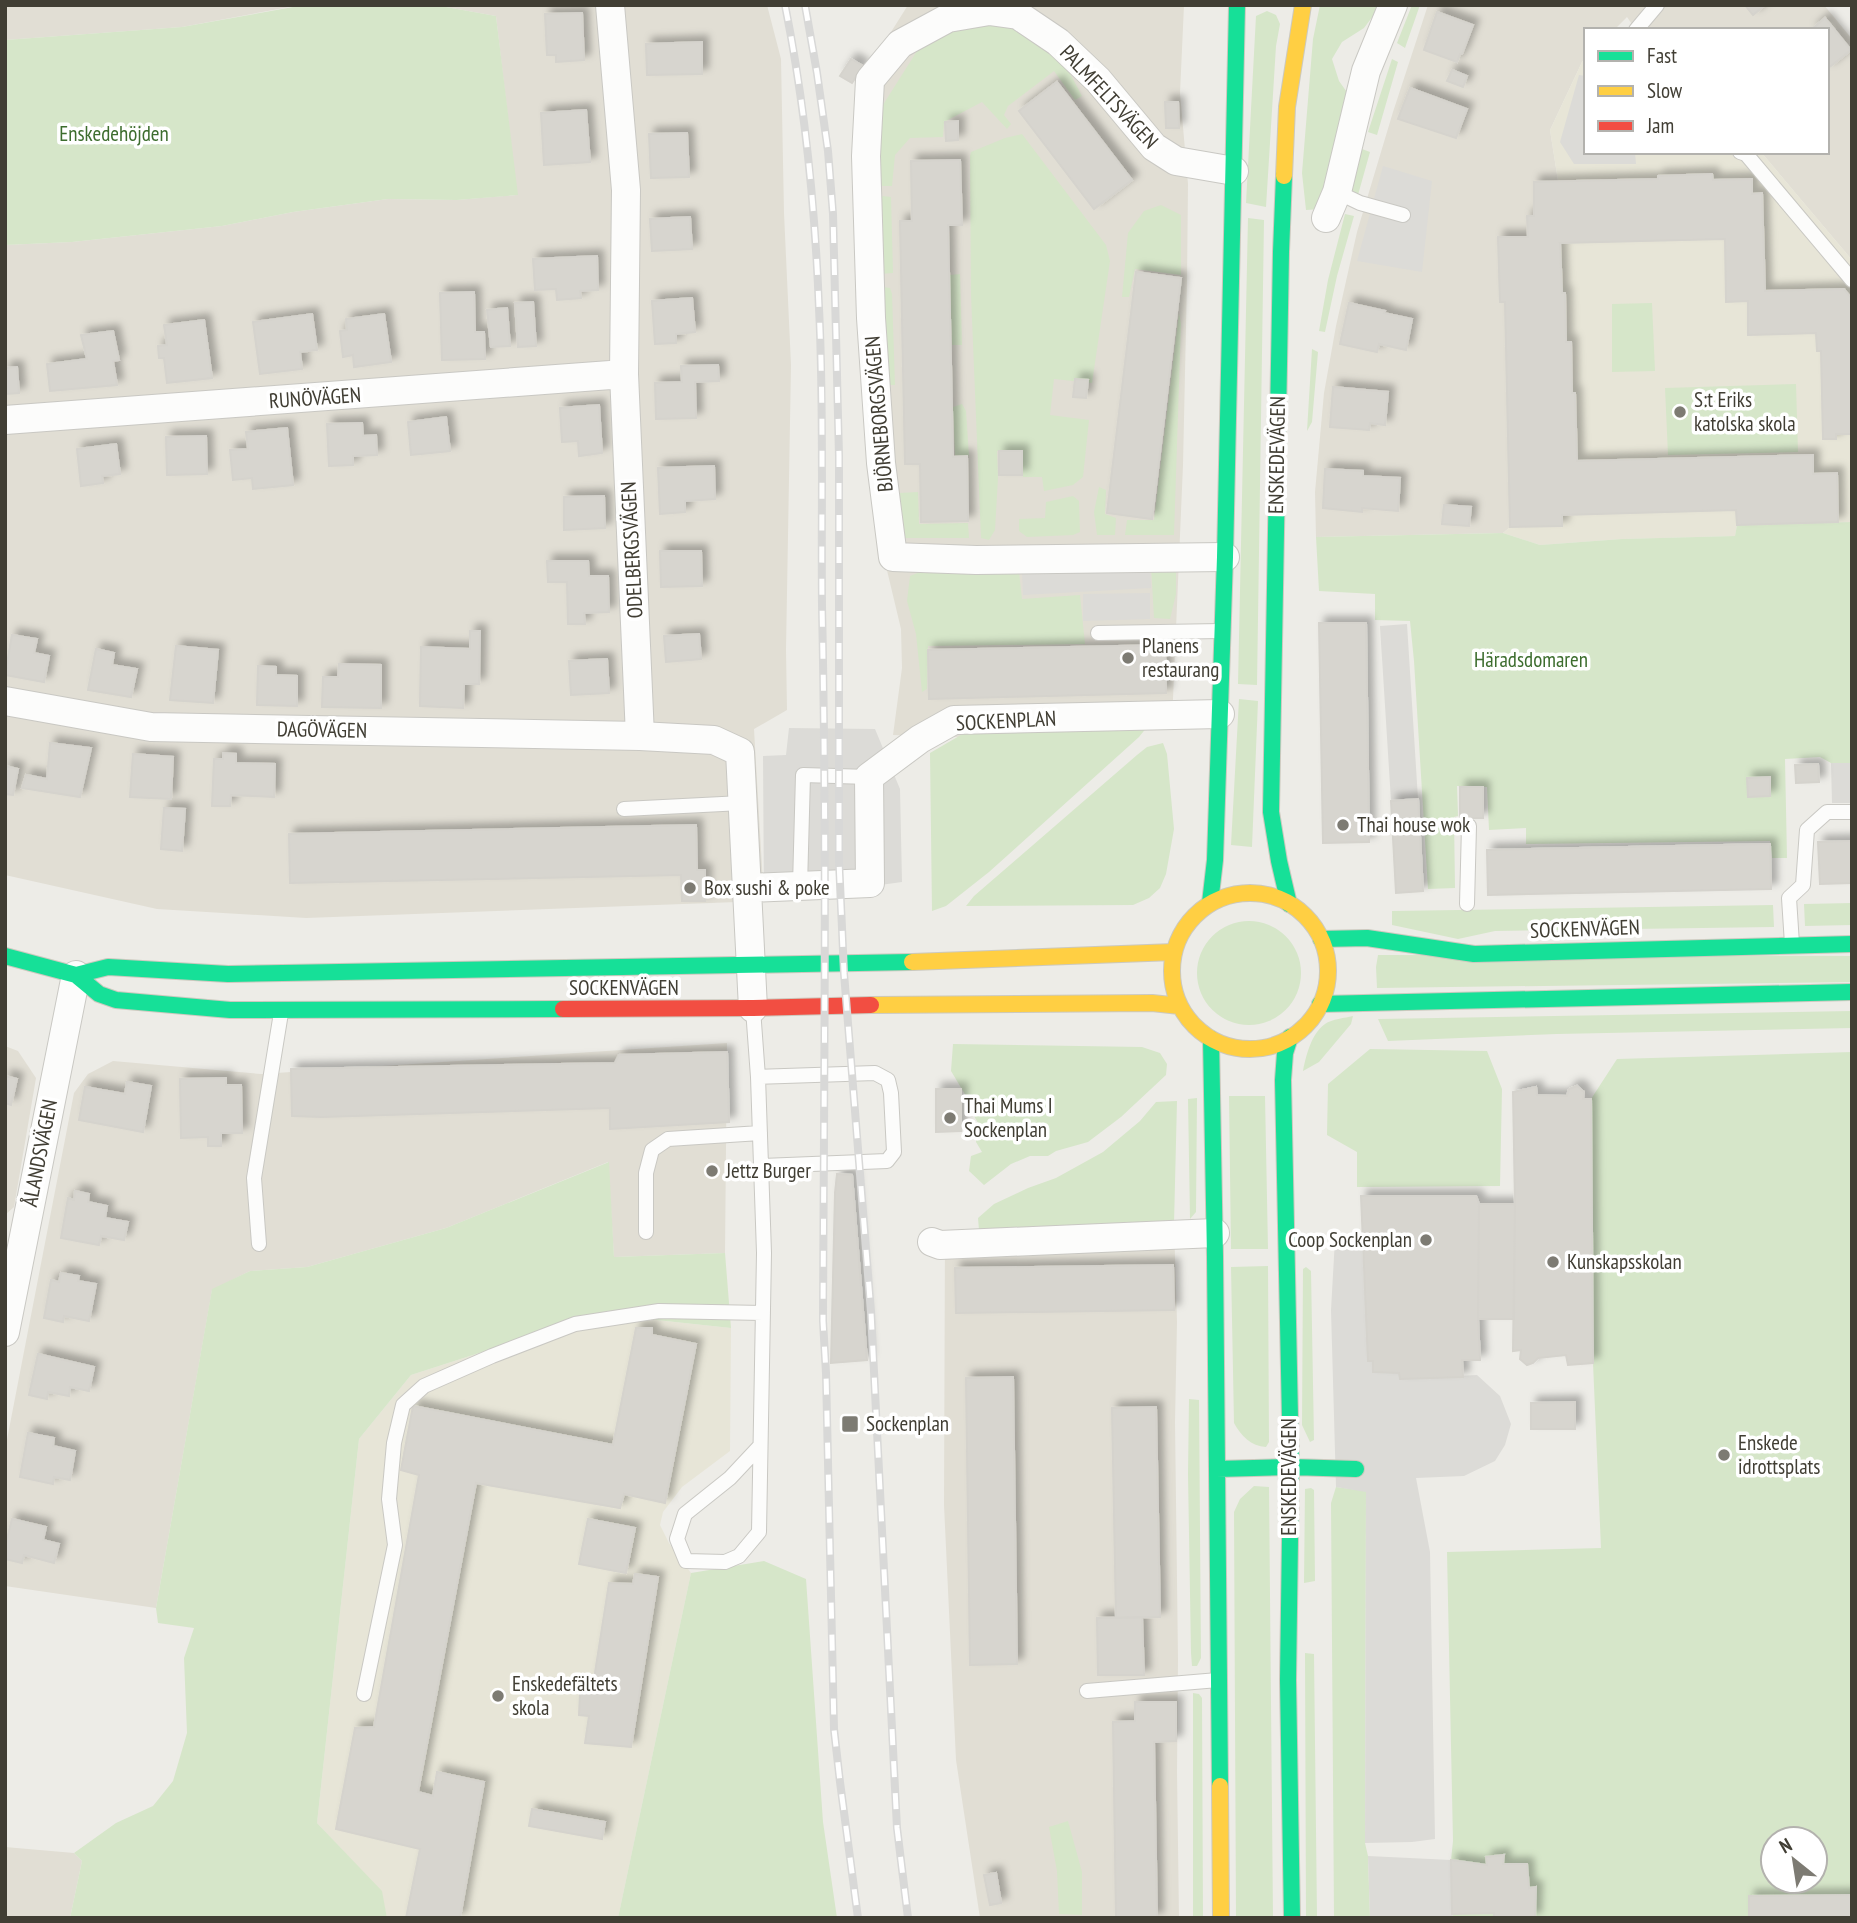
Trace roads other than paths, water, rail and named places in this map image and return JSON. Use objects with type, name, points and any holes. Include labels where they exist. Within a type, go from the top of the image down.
[{"type":"street","name":"ODELBERGSVÄGEN","points":[[610,5],[626,190],[624,374],[640,736]]},
{"type":"street","points":[[1210,903],[1223,631],[1237,5]]},
{"type":"street","name":"ENSKEDEVÄGEN","points":[[1289,904],[1271,812],[1280,252],[1287,107],[1303,5]]},
{"type":"street","points":[[1326,218],[1338,192],[1366,71],[1393,5]]},
{"type":"street","name":"PALMFELTSVÄGEN","points":[[989,11],[1018,15],[1058,42],[1098,80],[1154,148],[1176,160],[1234,171]]},
{"type":"street","name":"BJÖRNEBORGSVÄGEN","points":[[989,11],[948,18],[900,44],[870,80],[866,156],[871,318],[881,463],[893,558],[976,560],[1225,557]]},
{"type":"street","name":"RUNÖVÄGEN","points":[[5,420],[624,374]]},
{"type":"street","name":"DAGÖVÄGEN","points":[[5,701],[150,727],[640,736]]},
{"type":"street","name":"SOCKENPLAN","points":[[869,777],[920,739],[954,720],[1220,714]]},
{"type":"street","points":[[640,736],[714,740],[740,752],[753,1008]]},
{"type":"street","points":[[747,888],[870,883],[869,777]]},
{"type":"street","points":[[1250,893],[1270,896],[1289,904],[1308,919],[1321,939],[1326,955],[1326,988],[1320,1004],[1308,1023],[1290,1037],[1264,1047],[1237,1048],[1211,1039],[1193,1025],[1175,993],[1172,979],[1174,952],[1182,932],[1194,916],[1210,903],[1231,895],[1250,893]]},
{"type":"street","name":"SOCKENVÄGEN","points":[[1321,939],[1367,938],[1474,954],[1852,944]]},
{"type":"street","name":"SOCKENVÄGEN","points":[[76,975],[108,967],[228,974],[925,961],[1174,952]]},
{"type":"street","name":"SOCKENVÄGEN","points":[[5,956],[76,975],[99,994],[116,1000],[230,1010],[753,1008],[953,1003],[1152,1003],[1180,1006]]},
{"type":"street","name":"ÅLANDSVÄGEN","points":[[5,1332],[13,1246],[76,975]]},
{"type":"street","points":[[1320,1004],[1852,992]]},
{"type":"street","name":"ENSKEDEVÄGEN","points":[[1290,1037],[1285,1053],[1283,1080],[1291,1467],[1287,1680],[1292,1918]]},
{"type":"street","points":[[1211,1039],[1221,1918]]},
{"type":"street","points":[[932,1242],[940,1245],[1215,1233]]},
{"type":"street","points":[[1217,1469],[1356,1469]]},
{"type":"lane","points":[[1638,28],[1657,5]]},
{"type":"lane","points":[[1746,154],[1852,280]]},
{"type":"lane","points":[[1338,192],[1360,203],[1403,215]]},
{"type":"lane","points":[[1098,633],[1223,631]]},
{"type":"lane","points":[[800,886],[803,775],[869,777]]},
{"type":"lane","points":[[624,809],[743,803]]},
{"type":"lane","points":[[1792,944],[1789,898],[1803,884],[1807,830],[1827,812],[1852,812]]},
{"type":"lane","points":[[1467,904],[1469,826]]},
{"type":"lane","points":[[753,1008],[764,1253],[759,1532],[739,1556],[724,1562],[686,1561],[677,1539],[685,1514],[730,1478],[760,1446]]},
{"type":"lane","points":[[259,1244],[254,1178],[281,1011]]},
{"type":"lane","points":[[758,1077],[875,1073],[888,1080],[894,1152],[887,1161],[761,1166]]},
{"type":"lane","points":[[646,1232],[646,1172],[652,1150],[668,1139],[760,1133]]},
{"type":"lane","points":[[364,1694],[395,1545],[389,1499],[394,1444],[403,1405],[424,1386],[575,1324],[659,1311],[763,1313]]},
{"type":"lane","points":[[1087,1691],[1219,1680]]},
{"type":"railway","points":[[785,5],[808,156],[821,345],[825,874],[823,1321],[834,1729],[858,1918]]},
{"type":"railway","points":[[805,5],[828,151],[833,214],[839,456],[839,861],[844,973],[871,1312],[897,1828],[908,1918]]},
{"type":"place","name":"S:t Eriks katolska skola","points":[[1680,412]]},
{"type":"place","name":"Planens restaurang","points":[[1128,658]]},
{"type":"place","name":"Thai house wok","points":[[1343,825]]},
{"type":"place","name":"Box sushi & poke","points":[[690,888]]},
{"type":"place","name":"Thai Mums I Sockenplan","points":[[950,1118]]},
{"type":"place","name":"Jettz Burger","points":[[712,1171]]},
{"type":"place","name":"Coop Sockenplan","points":[[1426,1240]]},
{"type":"place","name":"Kunskapsskolan","points":[[1553,1262]]},
{"type":"place","name":"Sockenplan","points":[[850,1424]]},
{"type":"place","name":"Enskede idrottsplats","points":[[1724,1455]]},
{"type":"place","name":"Enskedefältets skola","points":[[498,1696]]},
{"type":"park label","name":"Enskedehöjden","points":[[114,134]]},
{"type":"park label","name":"Häradsdomaren","points":[[1531,660]]}]
